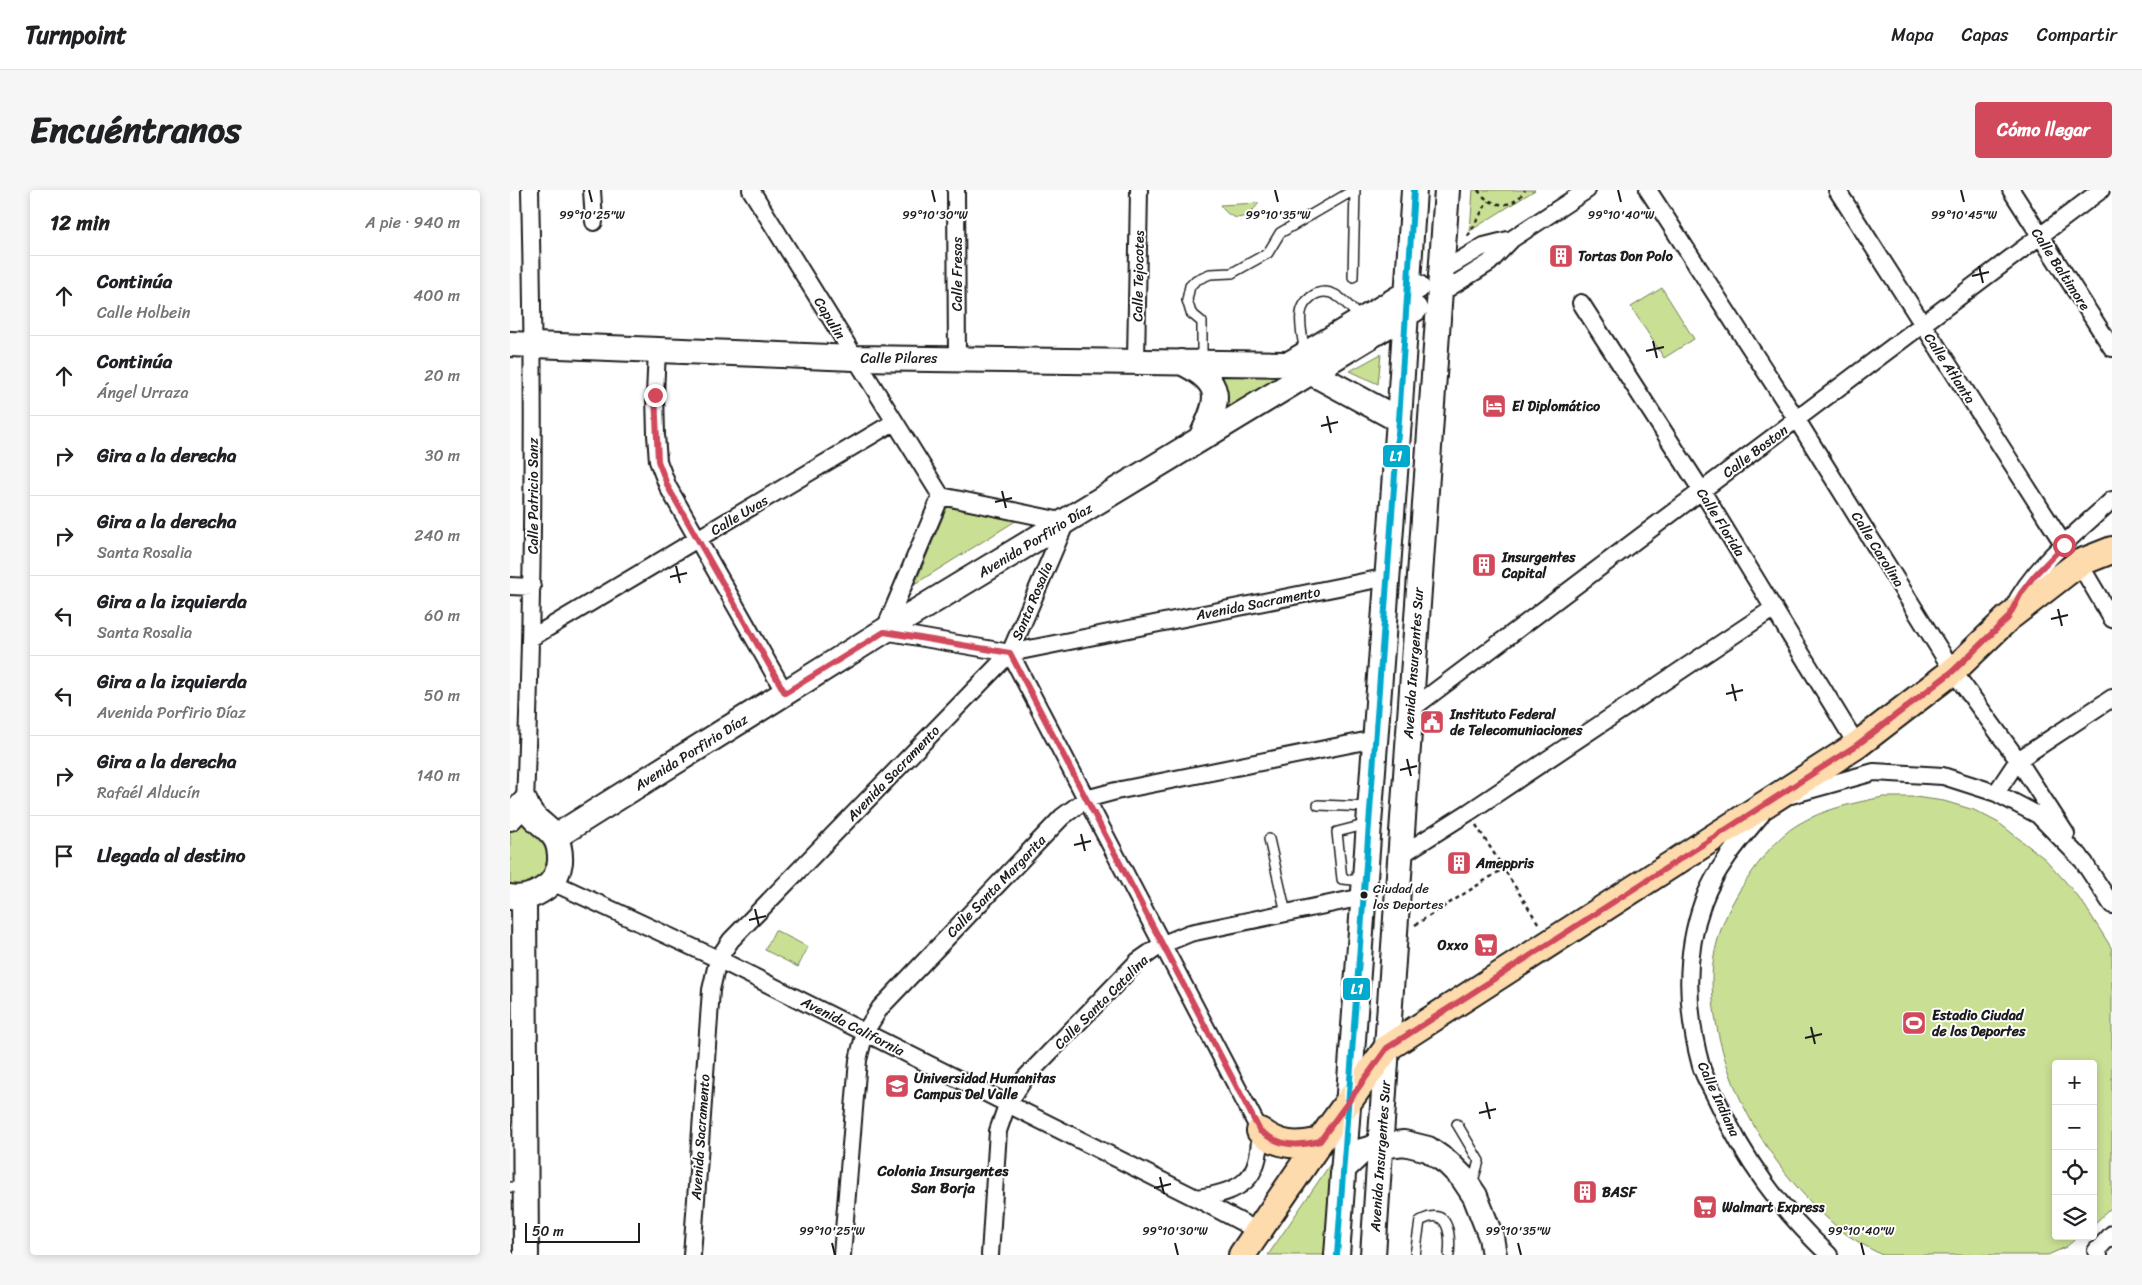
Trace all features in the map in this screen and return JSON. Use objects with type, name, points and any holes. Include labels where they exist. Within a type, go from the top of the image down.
[{"type":"main road","points":[[1242,1255],[1320,1141],[1387,1048],[1552,944],[1857,745],[1953,671],[2071,554],[2112,550]]},
{"type":"main road","points":[[1260,1131],[1280,1143],[1291,1146],[1303,1146],[1320,1141]]},
{"type":"street","name":"Calle Patricio Sanz","points":[[517,810],[532,638],[534,345],[530,190]]},
{"type":"street","points":[[592,190],[594,222]]},
{"type":"street","name":"Capulin","points":[[751,190],[941,496]]},
{"type":"street","name":"Calle Fresas","points":[[956,190],[957,358]]},
{"type":"street","name":"Calle Tejocotes","points":[[1136,361],[1139,190]]},
{"type":"street","points":[[1337,1255],[1400,420],[1414,190]]},
{"type":"street","name":"Avenida Insurgentes Sur","points":[[1373,1255],[1401,855],[1409,711],[1447,190]]},
{"type":"street","name":"Avenida Porfirio Díaz","points":[[1302,364],[1440,283],[1489,263],[1512,239],[1587,190]]},
{"type":"street","name":"Calle Carolina","points":[[1648,190],[1797,420],[1953,671],[2018,760],[2112,905]]},
{"type":"street","name":"Calle Atlanta","points":[[1837,190],[2112,619]]},
{"type":"street","name":"Calle Baltimore","points":[[2011,190],[2112,348]]},
{"type":"street","name":"Calle Boston","points":[[1409,711],[2102,190]]},
{"type":"street","name":"Calle Florida","points":[[1581,303],[1702,491],[1857,745]]},
{"type":"street","name":"Avenida Porfirio Díaz","points":[[556,837],[785,693],[1201,438],[1362,320],[1406,304]]},
{"type":"street","name":"Calle Pilares","points":[[510,344],[854,358],[1302,364]]},
{"type":"street","points":[[657,350],[655,395],[658,461],[668,487],[785,693]]},
{"type":"street","points":[[1191,362],[1213,386],[1216,398],[1214,411],[1201,438]]},
{"type":"street","points":[[1302,364],[1400,420]]},
{"type":"street","name":"Calle Uvas","points":[[532,638],[894,422]]},
{"type":"street","points":[[884,632],[941,496],[1066,522]]},
{"type":"street","points":[[2071,554],[2112,500]]},
{"type":"street","name":"Santa Rosalia","points":[[1010,653],[1066,522]]},
{"type":"street","name":"Avenida Sacramento","points":[[692,1255],[711,990],[718,959],[731,940],[1010,653],[1388,577]]},
{"type":"street","points":[[510,586],[532,586]]},
{"type":"street","points":[[1401,855],[1774,608]]},
{"type":"street","name":"Santa Rosalia","points":[[884,632],[1010,653]]},
{"type":"street","name":"Santa Rosalia","points":[[1010,653],[1161,945],[1260,1131]]},
{"type":"street","points":[[1996,793],[2018,760],[2112,698]]},
{"type":"street","name":"Calle Santa Margarita","points":[[842,1255],[858,1060],[865,1032],[886,1001],[1062,817],[1086,799],[1116,790],[1375,739]]},
{"type":"street","points":[[1775,800],[1874,772],[1943,776],[1996,793],[2038,816],[2085,863]]},
{"type":"street","name":"Calle Indiana","points":[[1775,800],[1730,851],[1703,901],[1689,959],[1689,1004],[1701,1067],[1728,1125],[1758,1174],[1799,1227],[1829,1255]]},
{"type":"street","points":[[517,810],[530,814],[556,837],[560,851],[560,867],[552,882],[517,910],[521,1125],[518,1188],[526,1255]]},
{"type":"street","name":"Avenida California","points":[[552,882],[718,959],[1196,1198],[1258,1231]]},
{"type":"street","name":"Calle Santa Catalina","points":[[990,1255],[998,1131],[1007,1105],[1025,1078],[1138,961],[1161,945],[1190,932],[1286,913],[1364,889]]},
{"type":"street","points":[[1196,1198],[1217,1195],[1244,1182],[1254,1170],[1259,1158],[1260,1131]]},
{"type":"street","points":[[1343,1169],[1362,1151],[1380,1146],[1404,1143],[1428,1149],[1448,1163],[1463,1178],[1470,1189],[1490,1237],[1494,1255]]},
{"type":"street","points":[[2095,1254],[2112,1234]]},
{"type":"street","points":[[2095,1254],[2112,1240]]},
{"type":"lane","points":[[1354,190],[1354,277]]},
{"type":"lane","points":[[1191,362],[1202,322],[1191,313],[1188,307],[1187,293],[1190,286],[1202,276],[1232,273],[1268,253],[1280,233],[1354,190]]},
{"type":"lane","points":[[1302,364],[1301,311],[1304,304],[1314,294],[1328,292],[1335,294],[1362,320]]},
{"type":"lane","points":[[1318,805],[1369,815]]},
{"type":"lane","points":[[1270,839],[1286,913]]},
{"type":"lane","points":[[1457,1124],[1479,1161],[1470,1189]]},
{"type":"lane","points":[[1416,1255],[1420,1221],[1428,1216],[1438,1217],[1445,1222],[1449,1231],[1448,1255]]},
{"type":"path","points":[[1478,190],[1488,201],[1503,205],[1517,200],[1525,190]]},
{"type":"path","points":[[1468,236],[1488,201]]},
{"type":"path","points":[[1468,812],[1552,944]]},
{"type":"path","points":[[1394,938],[1503,869]]},
{"type":"green space","points":[[1473,190],[1535,190],[1470,231]]},
{"type":"green space","points":[[1259,203],[1250,213],[1240,218],[1230,215],[1220,205]]},
{"type":"green space","points":[[1662,288],[1694,339],[1664,358],[1631,307]]},
{"type":"green space","points":[[1381,354],[1378,384],[1350,371]]},
{"type":"green space","points":[[1212,372],[1290,373],[1224,412]]},
{"type":"green space","points":[[947,507],[1017,520],[915,584]]},
{"type":"green space","name":"Estadio Ciudad de los Deportes","points":[[1883,797],[1915,797],[1944,801],[1974,810],[1999,823],[2045,859],[2065,881],[2085,906],[2112,949],[2112,1207],[2097,1221],[2097,1060],[2052,1060],[2052,1240],[2074,1240],[2066,1247],[2048,1255],[1882,1255],[1853,1239],[1837,1227],[1812,1203],[1788,1176],[1767,1147],[1749,1116],[1734,1083],[1722,1049],[1715,1015],[1712,980],[1713,966],[1722,926],[1740,889],[1776,842],[1807,819],[1850,804]]},
{"type":"green space","points":[[519,819],[544,831],[552,864],[538,883],[510,888],[510,829]]},
{"type":"green space","points":[[775,930],[808,947],[798,967],[765,950]]},
{"type":"green space","points":[[1331,1163],[1327,1255],[1268,1255]]},
{"type":"transit line","name":"L1","points":[[1337,1255],[1399,420],[1414,190]]},
{"type":"place","name":"Tortas Don Polo","points":[[1561,256]]},
{"type":"place","name":"El Diplomático","points":[[1494,406]]},
{"type":"place","name":"Insurgentes Capital","points":[[1484,565]]},
{"type":"place","name":"Instituto Federal de Telecomuniaciones","points":[[1432,722]]},
{"type":"place","name":"Ameppris","points":[[1459,863]]},
{"type":"place","name":"Ciudad de los Deportes","points":[[1364,895]]},
{"type":"place","name":"Oxxo","points":[[1486,945]]},
{"type":"place","name":"Estadio Ciudad de los Deportes","points":[[1914,1023]]},
{"type":"place","name":"Universidad Humanitas Campus Del Valle","points":[[897,1086]]},
{"type":"place","name":"BASF","points":[[1585,1192]]},
{"type":"place","name":"Walmart Express","points":[[1705,1207]]},
{"type":"district","name":"Colonia Insurgentes San Borja","points":[[943,1180]]},
{"type":"route","points":[[655,395],[658,461],[668,487],[785,693],[884,632],[1010,653],[1161,945],[1260,1131],[1269,1138],[1291,1146],[1303,1146],[1320,1141],[1387,1048],[1775,800],[1857,745],[1953,671],[2008,618],[2021,593],[2034,576],[2064,545]]}]
